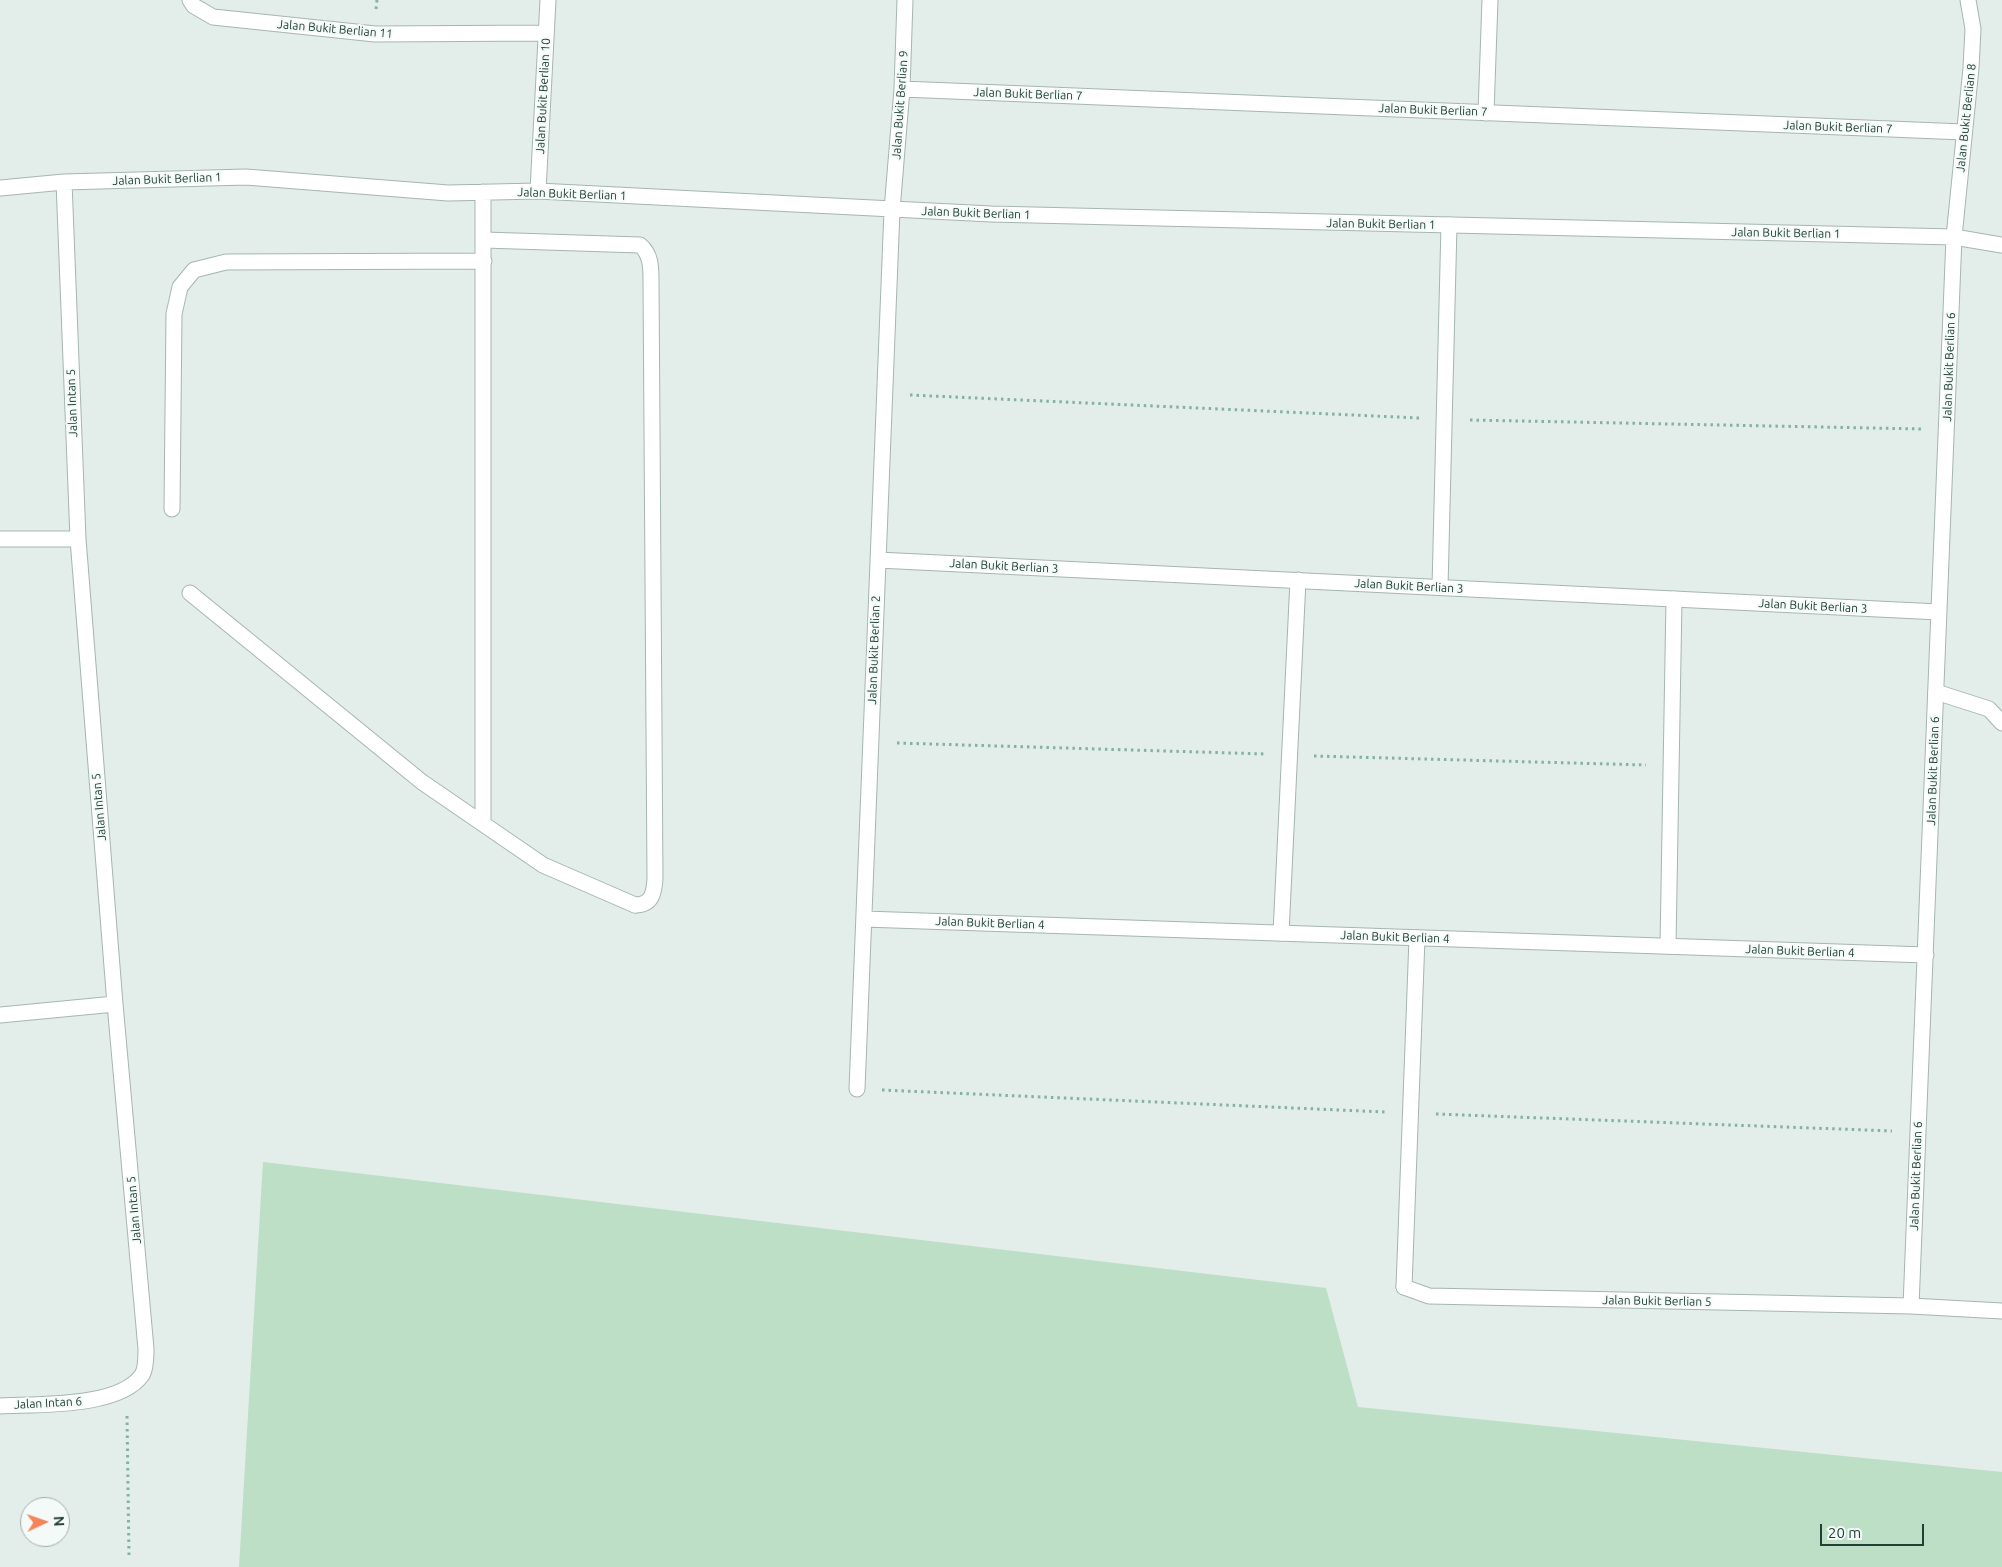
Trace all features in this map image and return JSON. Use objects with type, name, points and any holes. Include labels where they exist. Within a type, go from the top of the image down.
[{"type":"street","name":"Jalan Bukit Berlian 11","points":[[190,0],[194,6],[213,17],[366,33],[546,34]]},
{"type":"street","name":"Jalan Bukit Berlian 10","points":[[538,191],[548,0]]},
{"type":"street","name":"Jalan Bukit Berlian 9","points":[[892,210],[902,89],[906,0]]},
{"type":"street","points":[[1486,112],[1490,0]]},
{"type":"street","name":"Jalan Bukit Berlian 8","points":[[1954,237],[1971,68],[1973,29],[1968,0]]},
{"type":"street","name":"Jalan Bukit Berlian 7","points":[[902,89],[1964,132]]},
{"type":"street","name":"Jalan Bukit Berlian 1","points":[[0,188],[64,182],[246,177],[448,193],[538,191],[892,210],[1954,237],[2002,246]]},
{"type":"street","name":"Jalan Intan 5","points":[[64,182],[78,539],[115,1004],[146,1349],[143,1374],[127,1390]]},
{"type":"street","points":[[483,192],[483,824]]},
{"type":"street","name":"Jalan Bukit Berlian 2","points":[[857,1089],[892,210]]},
{"type":"street","points":[[1440,588],[1449,225]]},
{"type":"street","name":"Jalan Bukit Berlian 6","points":[[1911,1306],[1954,237]]},
{"type":"street","points":[[190,594],[422,782],[543,865],[635,905],[649,902],[654,893],[655,879],[651,267],[649,256],[640,245],[484,240]]},
{"type":"street","points":[[172,509],[174,314],[180,287],[194,270],[226,262],[484,261]]},
{"type":"street","points":[[0,539],[78,539]]},
{"type":"street","name":"Jalan Bukit Berlian 3","points":[[878,560],[1939,612]]},
{"type":"street","points":[[1281,933],[1298,580]]},
{"type":"street","points":[[1668,946],[1674,599]]},
{"type":"street","points":[[1936,692],[1989,709],[2002,723]]},
{"type":"street","name":"Jalan Bukit Berlian 4","points":[[864,919],[1926,955]]},
{"type":"street","name":"Jalan Bukit Berlian 5","points":[[1417,938],[1404,1287],[1429,1296],[1911,1306],[2002,1311]]},
{"type":"street","points":[[0,1016],[115,1004]]},
{"type":"street","name":"Jalan Intan 6","points":[[0,1406],[96,1400],[127,1390]]},
{"type":"path","points":[[885,394],[1444,419],[1946,430]]},
{"type":"path","points":[[127,1390],[126,1434],[129,1557]]},
{"type":"green space","points":[[263,1162],[1326,1288],[1358,1407],[2002,1472],[2002,1567],[239,1567]]}]
